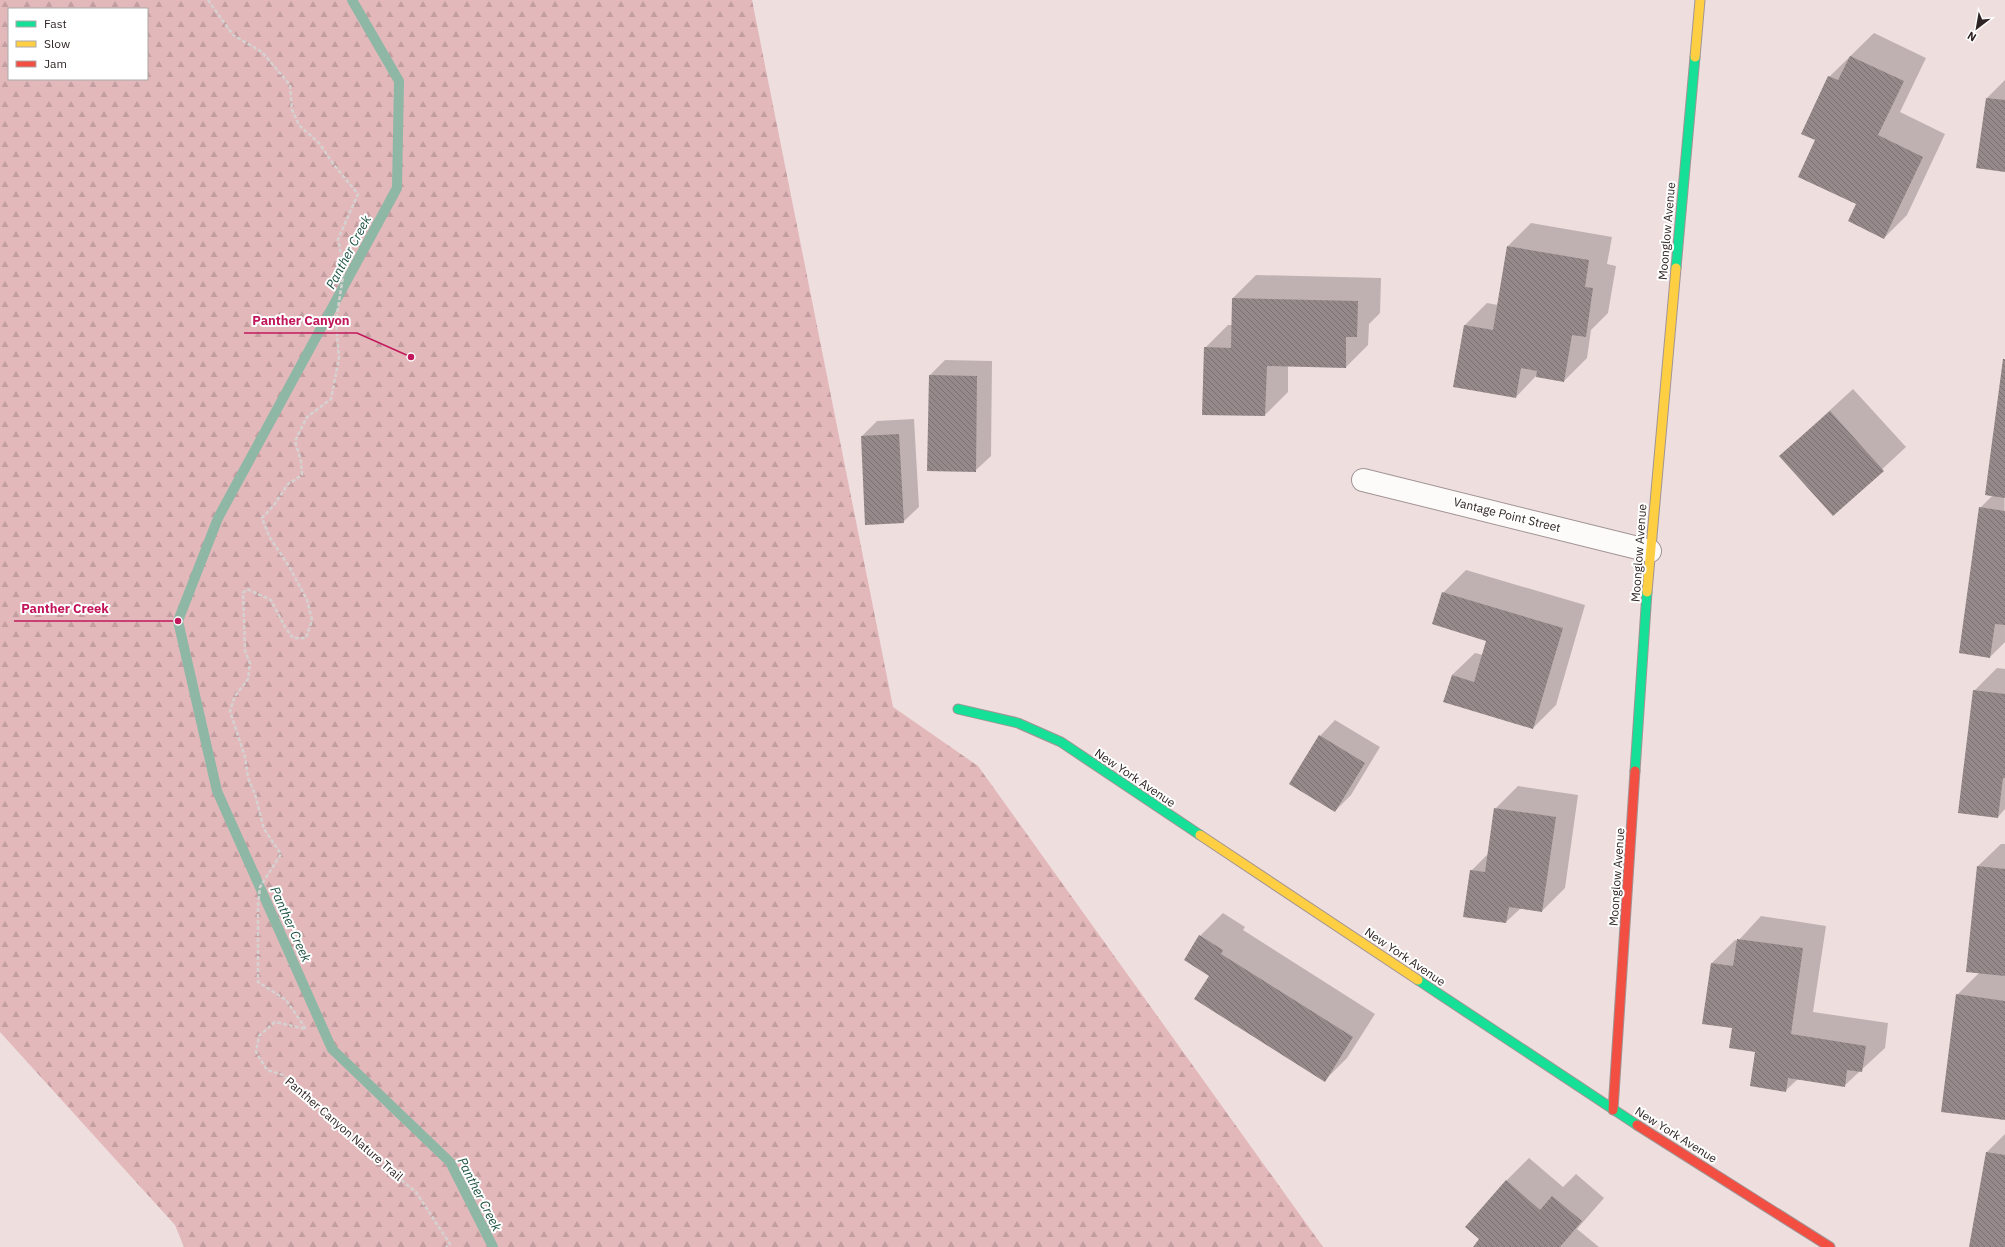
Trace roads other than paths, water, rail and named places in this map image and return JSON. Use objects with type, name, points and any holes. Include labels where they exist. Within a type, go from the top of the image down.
[{"type":"street","name":"Moonglow Avenue","points":[[1614,1110],[1650,551],[1700,0]]},
{"type":"street","name":"Vantage Point Street","points":[[1363,480],[1650,551]]},
{"type":"street","name":"New York Avenue","points":[[958,709],[1018,723],[1061,742],[1614,1110],[1830,1247]]},
{"type":"waterway","name":"Panther Creek","points":[[352,0],[399,81],[397,188],[218,518],[178,621],[217,791],[332,1049],[450,1162],[493,1247]]},
{"type":"place","name":"Panther Canyon","points":[[411,357]]},
{"type":"place","name":"Panther Creek","points":[[178,621]]}]
